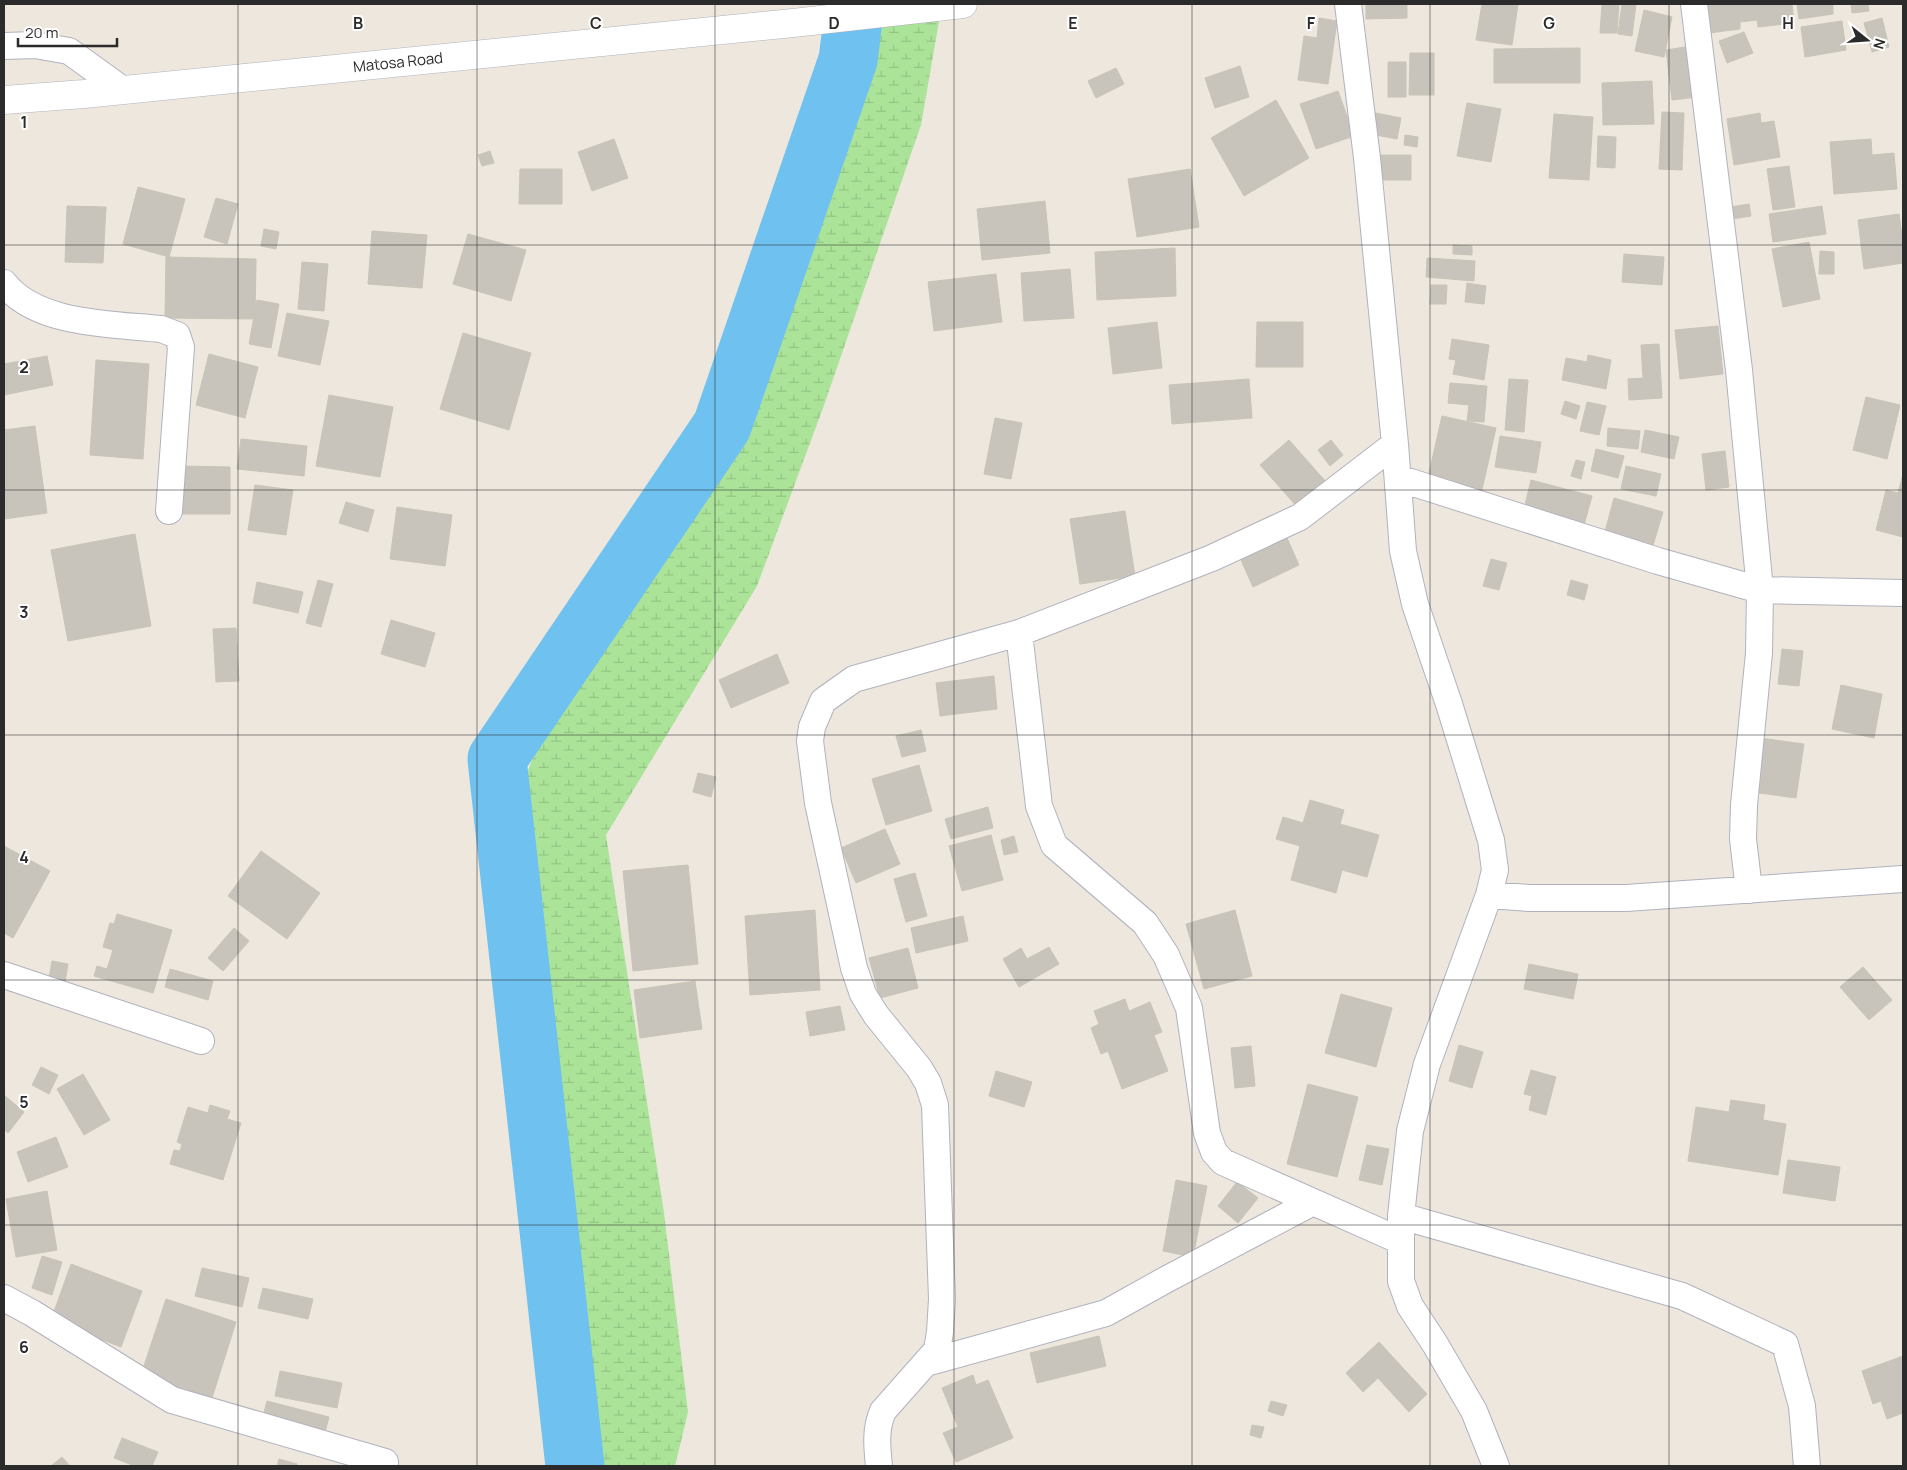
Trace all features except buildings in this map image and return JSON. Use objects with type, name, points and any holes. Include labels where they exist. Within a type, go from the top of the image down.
[{"type":"street","points":[[1348,4],[1367,158],[1395,444],[1403,551],[1415,604],[1449,704],[1491,840],[1495,870],[1489,895],[1427,1064],[1410,1131],[1401,1229],[1401,1281],[1410,1306],[1435,1344],[1474,1411],[1496,1466]]},
{"type":"street","points":[[1694,4],[1738,370],[1760,590],[1758,653],[1744,805],[1743,839],[1749,890]]},
{"type":"street","name":"Matosa Road","points":[[4,100],[123,90],[958,5]]},
{"type":"street","points":[[4,46],[35,45],[69,51],[123,90]]},
{"type":"street","points":[[4,283],[10,291],[30,306],[57,316],[161,329],[177,335],[181,347],[169,510]]},
{"type":"street","points":[[879,1466],[877,1440],[880,1417],[883,1411],[937,1350],[940,1332],[942,1300],[934,1105],[924,1076],[872,1008],[863,994],[854,968],[818,803],[810,741],[812,726],[823,701],[854,679],[1019,633],[1212,558],[1300,517],[1395,444]]},
{"type":"street","points":[[1398,478],[1658,561],[1760,590],[1903,593]]},
{"type":"street","points":[[1019,633],[1039,806],[1054,845],[1145,923],[1166,955],[1189,1008],[1207,1133],[1214,1152],[1223,1162],[1313,1202],[1401,1229],[1682,1296],[1785,1344],[1802,1406],[1807,1466]]},
{"type":"street","points":[[1489,895],[1528,898],[1626,898],[1903,879]]},
{"type":"street","points":[[4,975],[201,1041]]},
{"type":"street","points":[[926,1363],[1106,1313],[1313,1202]]},
{"type":"street","points":[[4,1298],[172,1400],[385,1462]]},
{"type":"green space","points":[[844,4],[942,4],[921,125],[823,408],[757,586],[606,835],[664,1213],[688,1412],[675,1466],[564,1466],[575,1307],[486,876],[612,559],[759,307]]},
{"type":"waterway","points":[[575,1466],[497,759],[722,426],[848,60],[855,4]]}]
